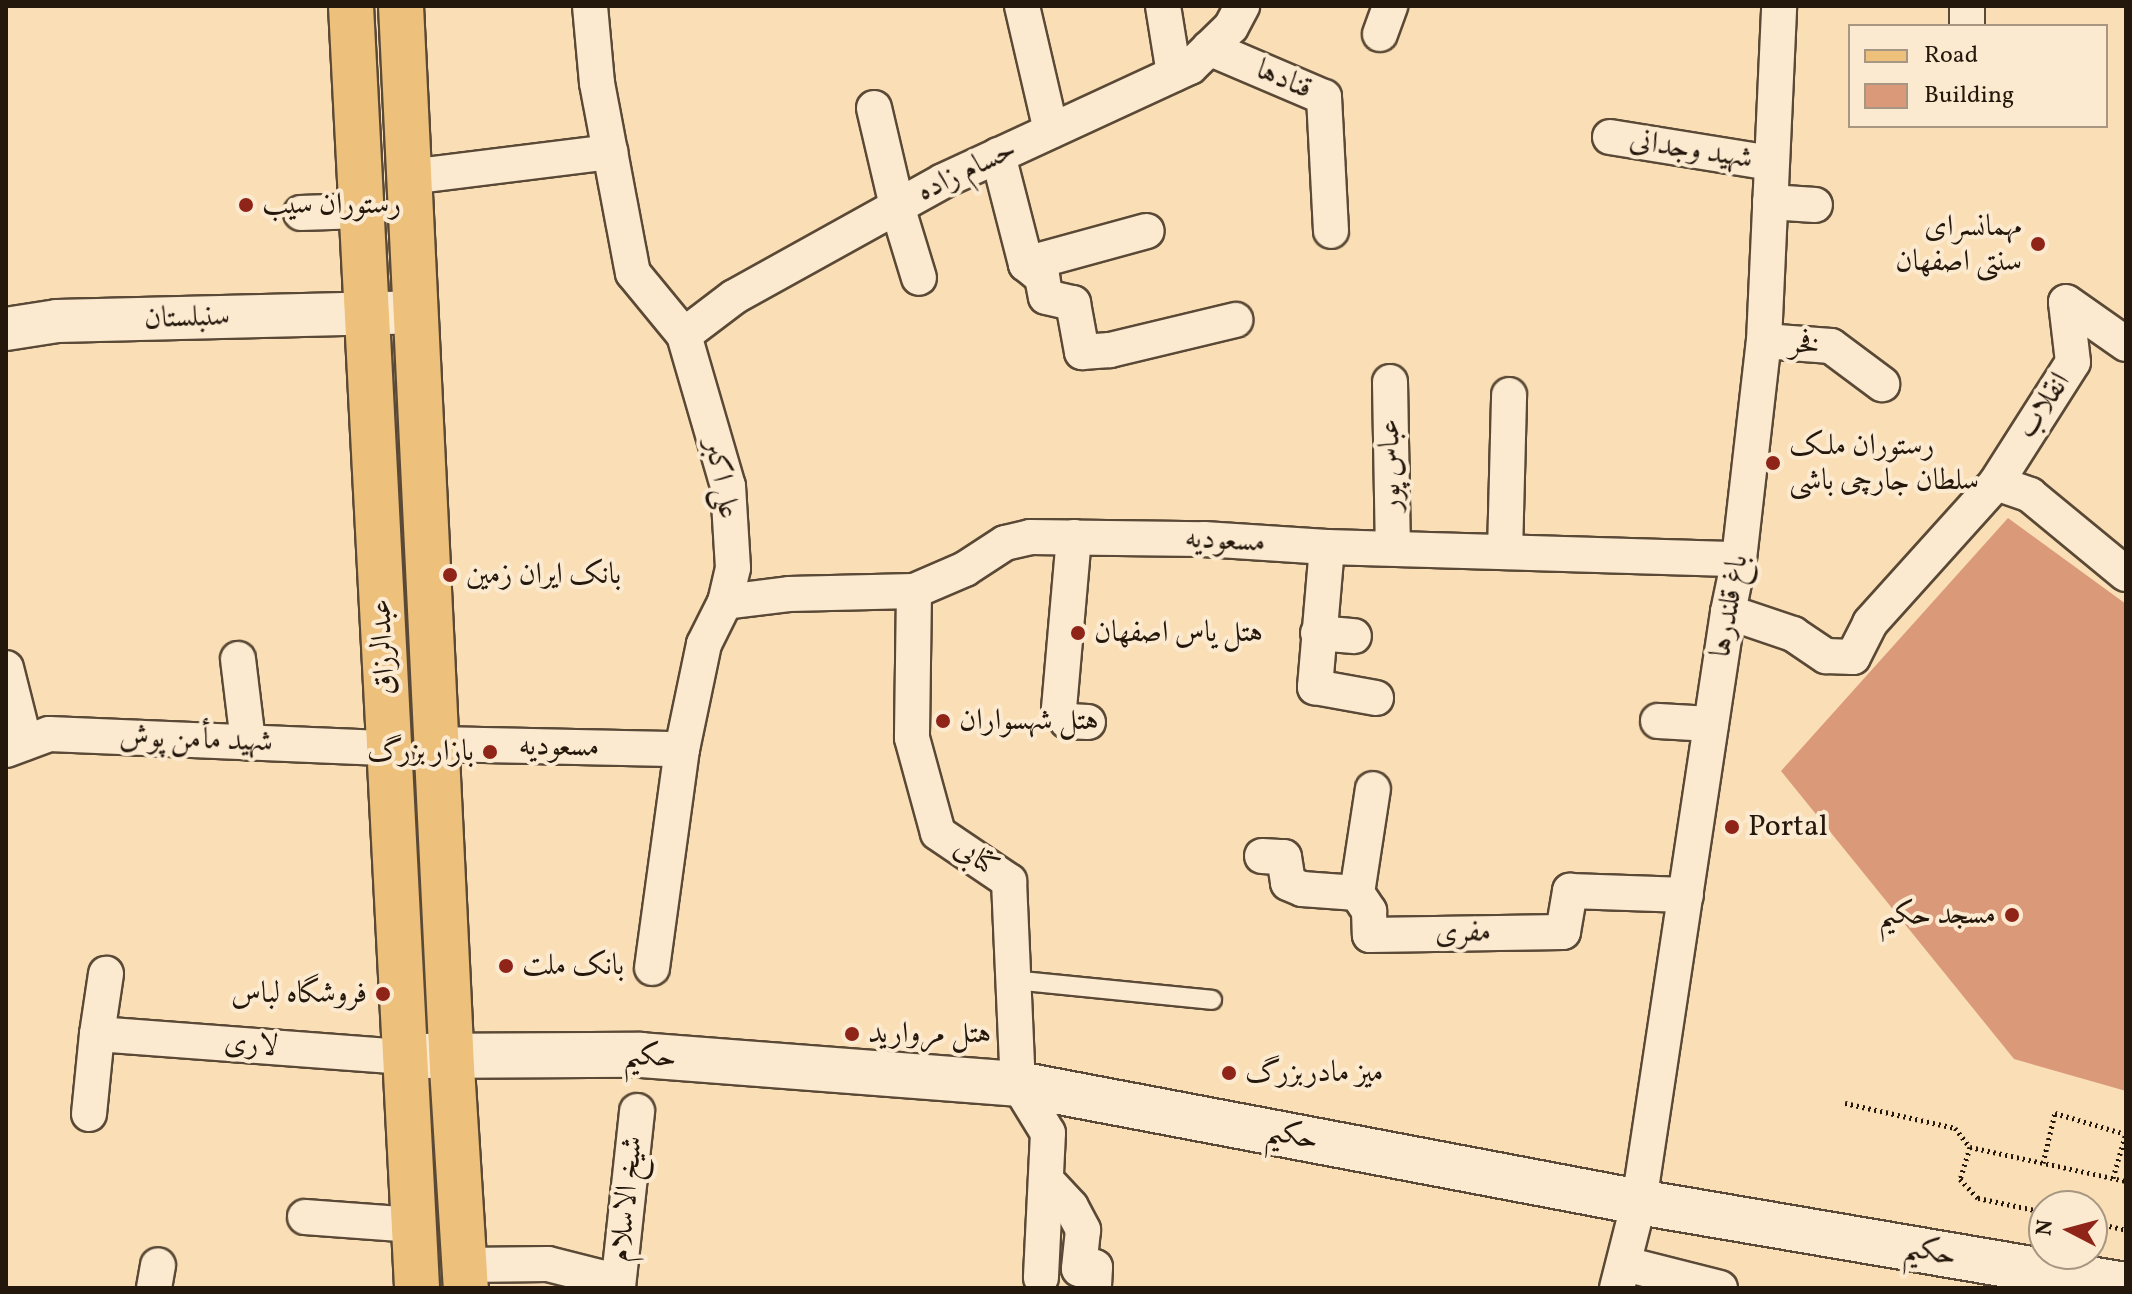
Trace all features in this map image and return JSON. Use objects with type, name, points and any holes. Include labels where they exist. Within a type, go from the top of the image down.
[{"type":"main road","name":"عبدالرزاق","points":[[351,6],[417,1288]]},
{"type":"main road","name":"عبدالرزاق","points":[[401,6],[452,1061],[466,1276]]},
{"type":"main road","name":"حکیم","points":[[452,1061],[641,1055],[1018,1084],[1639,1202],[2126,1285]]},
{"type":"main road","points":[[406,1064],[452,1061]]},
{"type":"street","name":"علی اکبر","points":[[590,6],[597,83],[633,273],[684,335],[728,486],[733,568],[725,602],[704,644],[682,749],[652,968]]},
{"type":"street","points":[[1022,6],[1051,131]]},
{"type":"street","points":[[1163,6],[1174,74]]},
{"type":"street","name":"حسام زاده","points":[[684,335],[734,297],[897,206],[998,155],[1190,67],[1231,27],[1242,6]]},
{"type":"street","name":"باغ قلندرها","points":[[1621,1276],[1639,1202],[1728,612],[1739,559],[1764,341],[1779,6]]},
{"type":"street","name":"قنادها","points":[[1209,48],[1324,97],[1331,231]]},
{"type":"street","points":[[874,108],[897,206],[919,278]]},
{"type":"street","name":"شهید وجدانی","points":[[1610,137],[1771,163]]},
{"type":"street","points":[[409,177],[610,152]]},
{"type":"street","points":[[998,155],[1026,264],[1042,277],[1046,297],[1073,303],[1082,352],[1110,350],[1235,320]]},
{"type":"street","points":[[1770,202],[1815,205]]},
{"type":"street","points":[[301,213],[362,211]]},
{"type":"street","points":[[1026,264],[1147,231]]},
{"type":"street","name":"انقلاب","points":[[1996,483],[2073,362],[2066,302],[2126,344]]},
{"type":"street","name":"سنبلستان","points":[[6,329],[57,321],[416,312]]},
{"type":"street","name":"فخر","points":[[1764,341],[1831,346],[1882,384]]},
{"type":"street","name":"عباس پور","points":[[1390,382],[1393,547]]},
{"type":"street","points":[[1505,552],[1509,395]]},
{"type":"street","points":[[1728,612],[1793,634],[1826,656],[1853,657],[1870,623],[1996,483],[2030,495],[2126,574]]},
{"type":"street","name":"مسعودیه","points":[[725,602],[789,594],[914,591],[965,569],[1005,543],[1030,537],[1204,539],[1327,547],[1739,559]]},
{"type":"street","points":[[1074,537],[1059,709],[1067,721],[1088,722]]},
{"type":"street","points":[[1327,547],[1315,687],[1376,698]]},
{"type":"street","name":"کتابی","points":[[914,591],[912,738],[938,833],[1009,881],[1018,1084]]},
{"type":"street","points":[[1318,633],[1354,636]]},
{"type":"street","points":[[238,659],[248,742]]},
{"type":"street","points":[[6,668],[16,746]]},
{"type":"street","points":[[1658,721],[1711,724]]},
{"type":"street","name":"شهید مأمن پوش","points":[[16,746],[49,734],[389,748]]},
{"type":"street","name":"مسعودیه","points":[[436,744],[682,749]]},
{"type":"street","points":[[1262,856],[1284,857],[1288,883],[1302,889],[1357,893],[1373,789]]},
{"type":"street","name":"مفری","points":[[1357,893],[1369,911],[1370,935],[1563,932],[1570,891],[1686,895]]},
{"type":"street","points":[[89,1114],[106,974]]},
{"type":"street","name":"لاری","points":[[97,1034],[406,1064]]},
{"type":"street","points":[[1018,1084],[1048,1133],[1041,1278]]},
{"type":"street","name":"شیخ الاسلام","points":[[618,1288],[637,1111]]},
{"type":"street","points":[[1047,1181],[1071,1207],[1083,1230],[1079,1269],[1095,1267],[1094,1288]]},
{"type":"street","points":[[305,1217],[414,1225]]},
{"type":"street","points":[[466,1276],[548,1264],[599,1277],[618,1288]]},
{"type":"street","points":[[1621,1276],[1720,1288]]},
{"type":"lane","points":[[1013,980],[1212,1000]]},
{"type":"lane","name":"حکیم","points":[[452,1061],[640,1068],[1041,1100],[1645,1216],[2070,1288]]},
{"type":"path","points":[[1845,1103],[1955,1128],[1970,1147],[2126,1181]]},
{"type":"path","points":[[2043,1163],[2055,1113],[2126,1133],[2113,1178]]},
{"type":"path","points":[[1970,1147],[1960,1179],[1978,1198],[2028,1209]]},
{"type":"building","name":"مسجد حکیم","points":[[2008,518],[2126,604],[2126,1091],[2014,1059],[1781,771]]},
{"type":"place","name":"رستوران سيب","points":[[246,205]]},
{"type":"place","name":"مهمانسرای سنتی اصفهان","points":[[2038,244]]},
{"type":"place","name":"رستوران ملک سلطان جارچی باشی","points":[[1773,463]]},
{"type":"place","name":"بانک ایران زمین","points":[[450,575]]},
{"type":"place","name":"هتل یاس اصفهان","points":[[1078,633]]},
{"type":"place","name":"هتل شهسواران","points":[[943,721]]},
{"type":"place","name":"بازار بزرگ","points":[[490,752]]},
{"type":"place","name":"Portal","points":[[1732,827]]},
{"type":"place","name":"مسجد حکیم","points":[[2012,915]]},
{"type":"place","name":"بانک ملت","points":[[506,966]]},
{"type":"place","name":"فروشگاه لباس","points":[[383,994]]},
{"type":"place","name":"هتل مروارید","points":[[852,1034]]},
{"type":"place","name":"میز مادربزرگ","points":[[1229,1073]]}]
